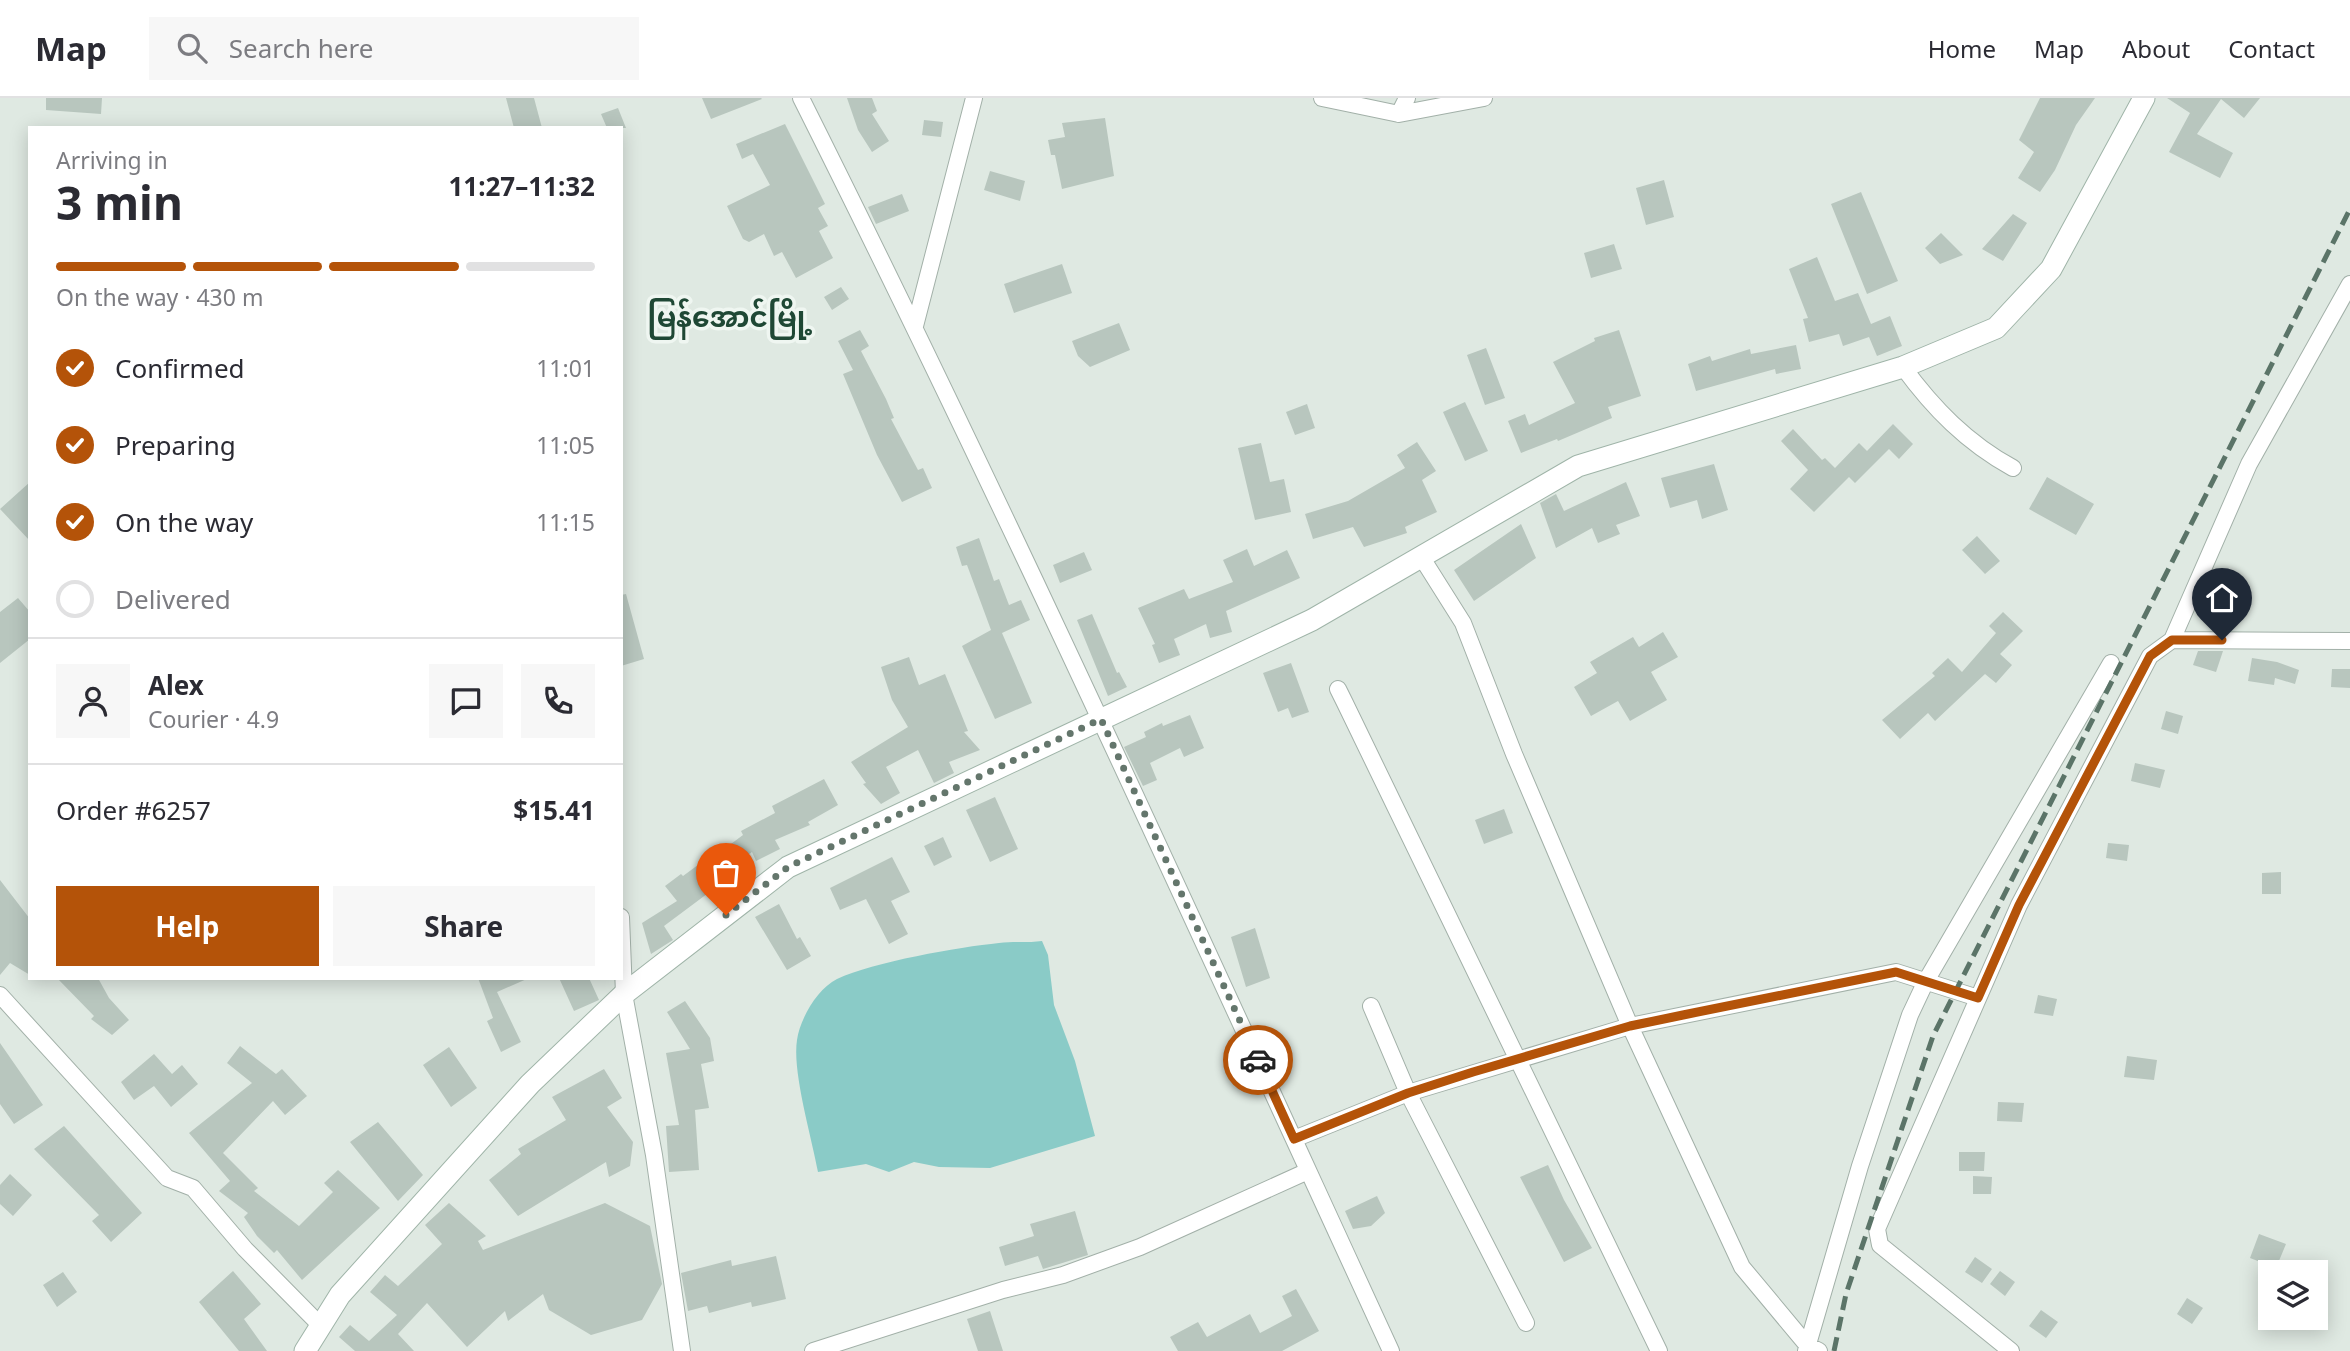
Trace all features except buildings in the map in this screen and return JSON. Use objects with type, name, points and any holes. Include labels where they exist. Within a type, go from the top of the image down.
[{"type":"main road","points":[[305,1351],[340,1295],[530,1084],[624,993],[788,867],[1311,620],[1578,466],[1903,366],[1996,328],[2051,269],[2144,98]]},
{"type":"street","points":[[801,98],[915,326],[1101,719],[1391,1351]]},
{"type":"street","points":[[915,326],[974,98]]},
{"type":"street","points":[[1322,98],[1399,114],[1484,98]]},
{"type":"street","points":[[1399,114],[1407,98]]},
{"type":"street","points":[[2172,640],[2249,464],[2350,284]]},
{"type":"street","points":[[1903,366],[1931,406],[1955,428],[2013,468]]},
{"type":"street","points":[[1422,558],[1463,624],[1514,754],[1630,1026],[1742,1267],[1811,1349]]},
{"type":"street","points":[[2011,1351],[1880,1245],[1877,1229],[2019,905],[2144,667],[2160,646],[2172,640],[2350,641]]},
{"type":"street","points":[[1811,1349],[1869,1141],[1910,1014],[1926,981],[2111,663]]},
{"type":"street","points":[[1338,689],[1489,992],[1516,1058],[1659,1351]]},
{"type":"street","points":[[623,967],[624,993],[654,1155],[682,1351]]},
{"type":"street","points":[[1294,1139],[1408,1093],[1516,1058],[1630,1026],[1896,972],[1978,998]]},
{"type":"street","points":[[0,995],[167,1178],[193,1188],[244,1249],[321,1326]]},
{"type":"street","points":[[1371,1006],[1408,1093],[1526,1323]]},
{"type":"street","points":[[813,1351],[1003,1290],[1063,1275],[1140,1247],[1308,1171]]},
{"type":"water","points":[[1042,941],[1048,955],[1054,1005],[1075,1061],[1095,1136],[990,1168],[939,1167],[914,1162],[889,1172],[866,1164],[818,1172],[800,1087],[796,1053],[802,1023],[816,997],[837,979],[894,961],[1004,942]]},
{"type":"railway","points":[[1834,1351],[1846,1294],[1933,1036],[2350,209]]},
{"type":"way so far","points":[[726,915],[788,867],[1101,719],[1258,1060]]},
{"type":"district","name":"မြန်အောင်မြို့","points":[[730,317]]},
{"type":"route","points":[[1258,1060],[1294,1139],[1408,1093],[1516,1058],[1630,1026],[1683,1015],[1896,972],[1978,998],[2019,905],[2150,656],[2160,646],[2172,640],[2222,640]]}]
